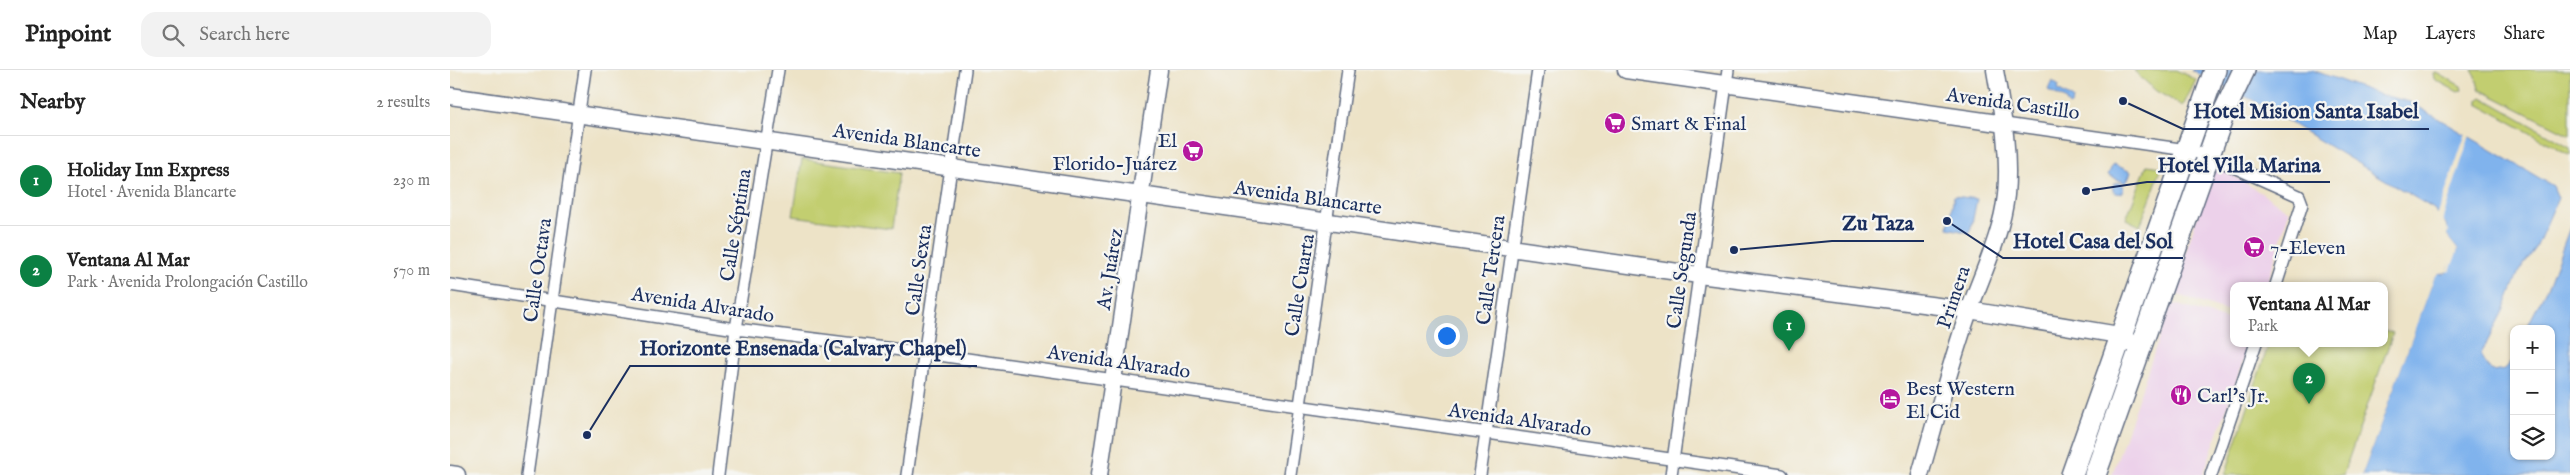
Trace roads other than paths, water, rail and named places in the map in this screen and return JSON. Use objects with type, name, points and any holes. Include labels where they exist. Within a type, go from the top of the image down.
[{"type":"highway","points":[[2072,475],[2214,70]]},
{"type":"highway","points":[[2095,475],[2209,156],[2226,110],[2244,70]]},
{"type":"street","name":"Calle Octava","points":[[527,475],[584,70]]},
{"type":"street","name":"Calle Séptima","points":[[718,475],[736,329],[778,70]]},
{"type":"street","name":"Calle Sexta","points":[[907,475],[965,70]]},
{"type":"street","name":"Av. Juárez","points":[[1099,475],[1142,195],[1158,70]]},
{"type":"street","name":"Calle Cuarta","points":[[1290,475],[1328,222],[1348,70]]},
{"type":"street","name":"Calle Tercera","points":[[1480,475],[1538,70]]},
{"type":"street","name":"Avenida Castillo","points":[[1626,70],[1727,77],[2005,124],[2187,150],[2209,156],[2277,185],[2302,199],[2294,236],[2277,282]]},
{"type":"street","name":"Primera","points":[[1920,475],[1969,310],[2002,217],[2006,197],[2008,162],[2005,124],[1995,70]]},
{"type":"street","name":"Calle Segunda","points":[[1671,475],[1727,77]]},
{"type":"street","name":"Avenida Blancarte","points":[[450,96],[1699,275],[1969,310],[2120,335]]},
{"type":"street","name":"Avenida Alvarado","points":[[450,286],[736,329],[925,353],[1782,475]]},
{"type":"street","points":[[2120,335],[2130,341],[2134,369]]},
{"type":"street","points":[[2211,475],[2255,347]]},
{"type":"street","points":[[450,474],[456,475]]},
{"type":"water","points":[[2191,70],[2312,70],[2378,94],[2410,102],[2553,186],[2558,198],[2536,248],[2519,271],[2504,309],[2481,354],[2483,361],[2492,371],[2505,369],[2510,363],[2510,460],[2555,460],[2555,325],[2528,325],[2549,284],[2570,227],[2570,475],[2362,475],[2434,277],[2439,273],[2446,273],[2458,250],[2447,236],[2446,224],[2434,209],[2252,100]]},
{"type":"water","points":[[2052,81],[2059,86],[2058,90],[2073,99],[2072,104],[2069,106],[2065,99],[2048,90]]},
{"type":"water","points":[[2113,164],[2131,172],[2126,183],[2108,175]]},
{"type":"water","points":[[2116,183],[2120,183],[2123,188],[2122,192],[2116,193],[2113,190],[2113,186]]},
{"type":"water","points":[[1954,196],[1977,199],[1970,233],[1948,228]]},
{"type":"place","name":"Hotel Mision Santa Isabel","points":[[2123,101]]},
{"type":"place","name":"Smart & Final","points":[[1615,123]]},
{"type":"place","name":"El Florido-Juárez","points":[[1193,151]]},
{"type":"place","name":"Hotel Villa Marina","points":[[2086,191]]},
{"type":"place","name":"Hotel Casa del Sol","points":[[1947,221]]},
{"type":"place","name":"7-Eleven","points":[[2254,247]]},
{"type":"place","name":"Zu Taza","points":[[1734,250]]},
{"type":"place","name":"Holiday Inn Express","points":[[1789,351]]},
{"type":"place","name":"Carl's Jr.","points":[[2181,395]]},
{"type":"place","name":"Best Western El Cid","points":[[1890,399]]},
{"type":"place","name":"Ventana Al Mar","points":[[2309,404]]},
{"type":"place","name":"Horizonte Ensenada (Calvary Chapel)","points":[[587,435]]}]
